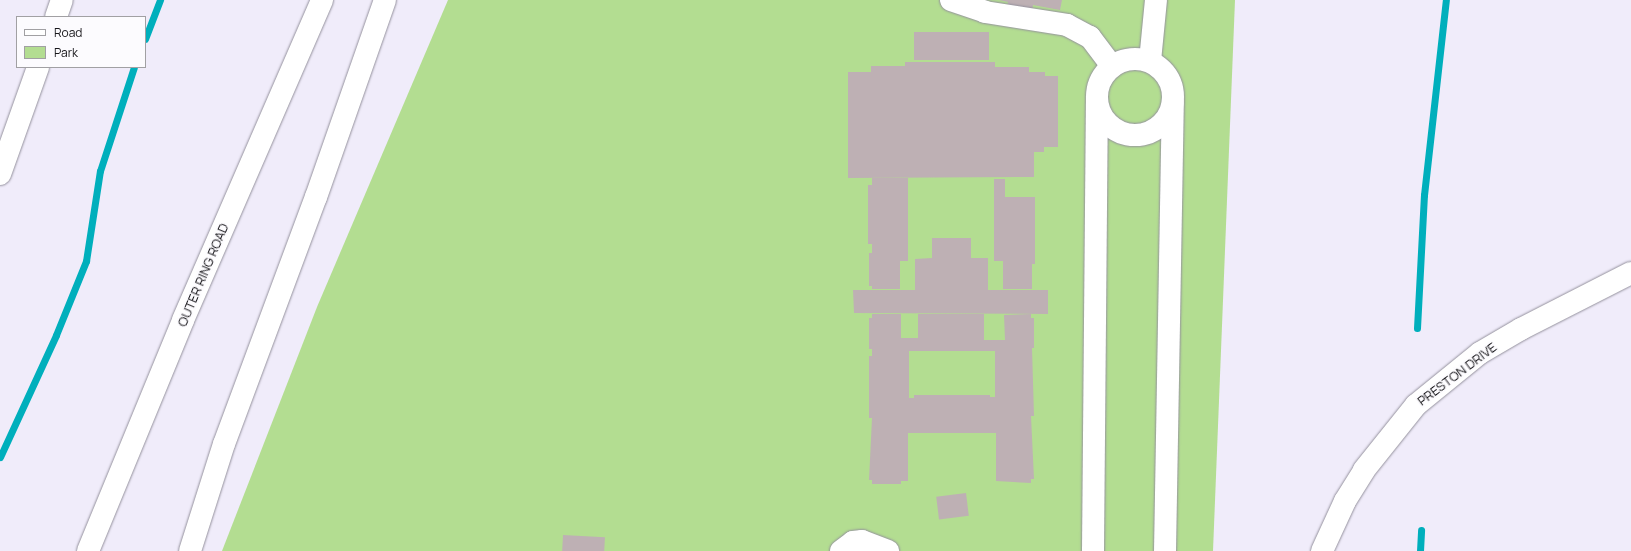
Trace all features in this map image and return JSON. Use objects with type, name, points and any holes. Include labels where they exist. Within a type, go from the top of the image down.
[{"type":"main road","points":[[56,16],[62,0]]},
{"type":"main road","name":"OUTER RING ROAD","points":[[88,551],[183,320],[322,0]]},
{"type":"main road","points":[[190,551],[224,444],[316,197],[384,0]]},
{"type":"main road","points":[[951,0],[985,12],[1067,25],[1090,37],[1112,66]]},
{"type":"main road","points":[[1150,61],[1156,0]]},
{"type":"main road","points":[[1093,551],[1097,98],[1104,75],[1112,66],[1124,60],[1150,61],[1160,68],[1168,78],[1173,90],[1165,551]]},
{"type":"main road","points":[[0,174],[38,68]]},
{"type":"main road","points":[[1097,98],[1100,110],[1106,120],[1125,133],[1138,135],[1161,125],[1173,103]]},
{"type":"main road","name":"PRESTON DRIVE","points":[[1322,551],[1345,501],[1364,470],[1416,405],[1480,353],[1521,329],[1631,273]]},
{"type":"main road","points":[[841,551],[853,542],[862,541],[888,551]]},
{"type":"green space","points":[[448,0],[1235,0],[1213,551],[222,551],[317,307]]},
{"type":"building","points":[[999,0],[1062,0],[1060,10],[1033,5],[1032,12],[1007,7],[1008,2]]},
{"type":"building","points":[[914,32],[989,32],[989,60],[914,60]]},
{"type":"building","points":[[905,62],[995,62],[995,67],[1029,67],[1029,72],[1045,72],[1045,76],[1058,76],[1058,147],[1044,147],[1044,152],[1034,152],[1034,177],[848,178],[848,72],[871,72],[871,66],[905,66]]},
{"type":"building","points":[[872,178],[908,178],[908,261],[900,261],[900,289],[872,289],[872,286],[869,286],[869,253],[872,253],[872,244],[868,244],[868,185],[872,185]]},
{"type":"building","points":[[994,179],[1005,179],[1005,197],[1035,197],[1035,264],[1032,264],[1032,289],[1003,289],[1003,261],[994,261]]},
{"type":"building","points":[[932,238],[971,238],[971,258],[988,258],[988,290],[1048,290],[1048,314],[854,313],[853,290],[915,290],[915,259],[932,258]]},
{"type":"building","points":[[872,314],[901,314],[901,338],[918,338],[918,314],[984,314],[984,340],[1005,340],[1004,315],[1031,314],[1031,318],[1034,318],[1034,348],[1032,348],[1034,416],[1031,416],[1034,479],[1031,479],[1031,483],[996,481],[996,433],[908,433],[908,481],[901,481],[901,484],[872,484],[872,480],[869,480],[872,418],[869,418],[869,356],[872,356],[872,349],[869,349],[869,318],[872,318]],"holes":[[[909,351],[995,351],[995,397],[990,397],[990,395],[914,395],[914,398],[909,398]]]},
{"type":"building","points":[[966,493],[969,516],[939,519],[936,497]]},
{"type":"building","points":[[563,535],[605,537],[604,551],[562,551]]},
{"type":"waterway","points":[[146,36],[160,0]]},
{"type":"waterway","points":[[1417,328],[1424,195],[1446,0]]},
{"type":"waterway","points":[[0,457],[56,335],[86,261],[100,171],[134,68]]},
{"type":"waterway","points":[[1420,551],[1421,530]]}]
